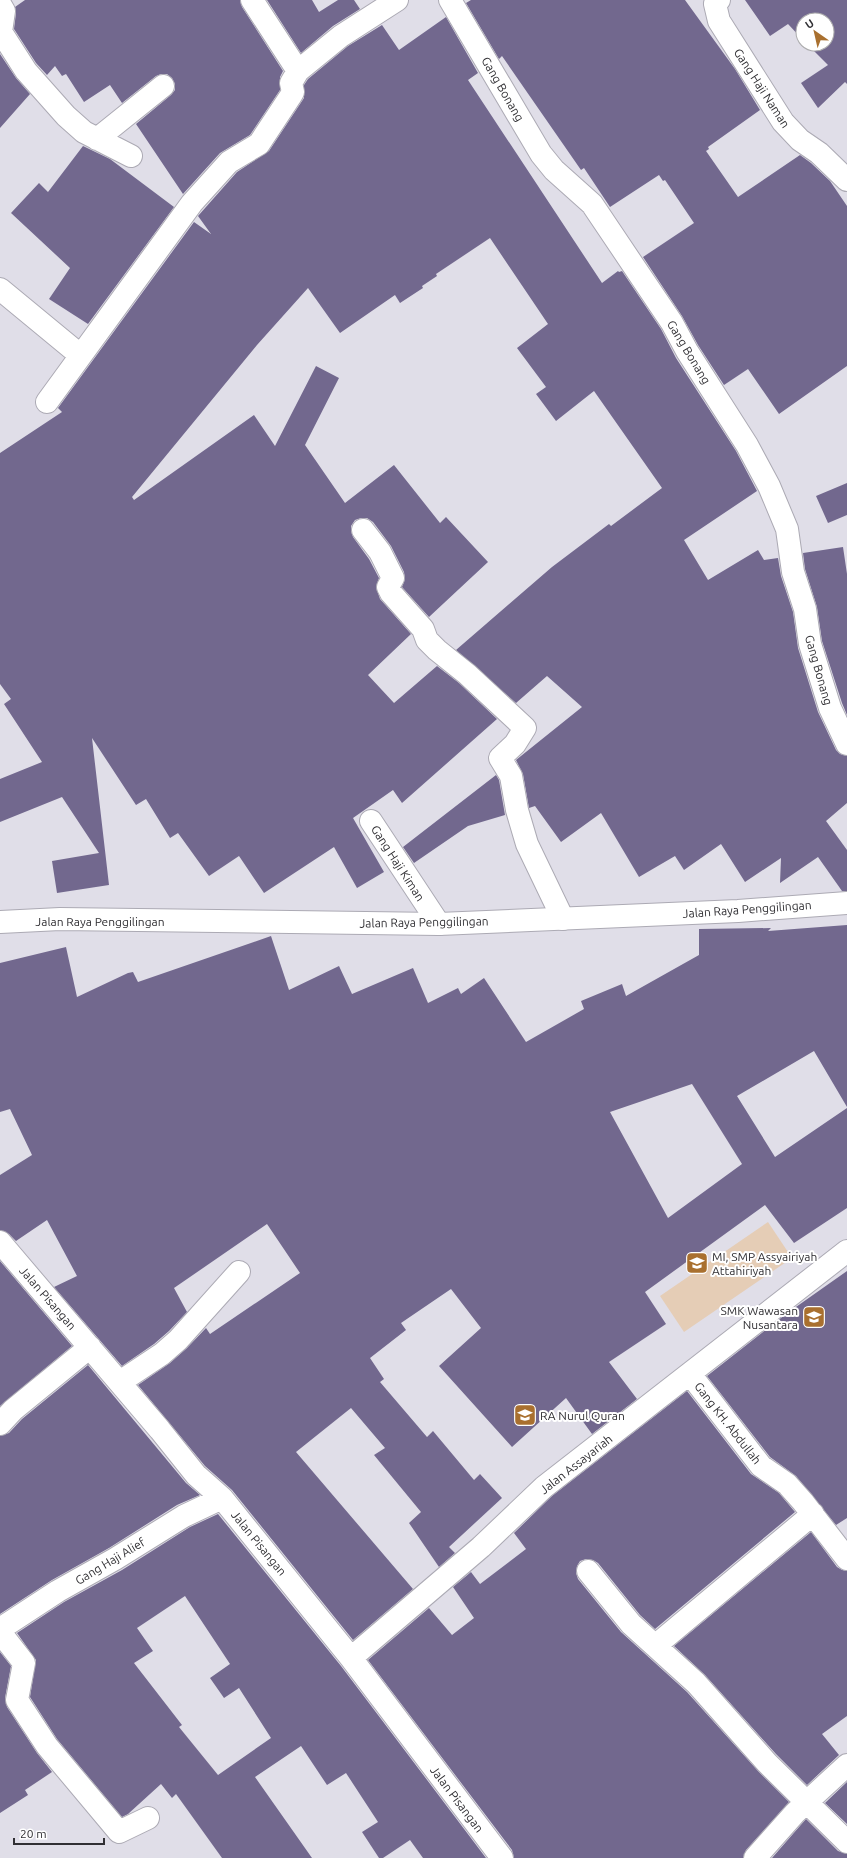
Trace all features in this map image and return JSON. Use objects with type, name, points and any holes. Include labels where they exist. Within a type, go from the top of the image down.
[{"type":"street","points":[[252,0],[298,71]]},
{"type":"street","points":[[47,402],[192,203],[229,162],[259,144],[293,92],[291,83],[298,71],[341,36],[397,0]]},
{"type":"street","name":"Gang Bonang","points":[[450,0],[541,154],[554,170],[592,204],[672,323],[687,351],[747,445],[769,486],[787,529],[793,572],[805,609],[810,644],[830,708],[844,731]]},
{"type":"street","name":"Gang Haji Naman","points":[[719,0],[715,4],[719,21],[783,122],[800,140],[819,153],[847,180]]},
{"type":"street","points":[[0,4],[4,11],[1,33],[26,70],[66,116],[84,132],[131,156]]},
{"type":"street","points":[[96,139],[163,86]]},
{"type":"street","points":[[0,289],[80,355]]},
{"type":"street","points":[[363,530],[380,552],[393,578],[388,587],[391,593],[423,630],[427,640],[525,728],[515,744],[500,758],[511,776],[517,810],[528,844],[564,919]]},
{"type":"street","name":"Gang Haji Kiman","points":[[371,821],[440,924]]},
{"type":"street","name":"Jalan Raya Penggilingan","points":[[0,922],[60,919],[440,924],[564,919],[847,903]]},
{"type":"street","name":"Jalan Pisangan","points":[[0,1242],[120,1382],[196,1475],[222,1498],[351,1658],[502,1858]]},
{"type":"street","name":"Jalan Assayariah","points":[[351,1658],[480,1547],[544,1487],[847,1251]]},
{"type":"street","points":[[120,1382],[162,1354],[178,1340],[239,1272]]},
{"type":"street","points":[[0,1424],[13,1410],[90,1347]]},
{"type":"street","name":"Gang KH. Abdullah","points":[[690,1374],[761,1466],[786,1484],[813,1514],[847,1558]]},
{"type":"street","name":"Gang Haji Alief","points":[[0,1631],[58,1591],[115,1560],[184,1516],[222,1498]]},
{"type":"street","points":[[655,1646],[813,1514]]},
{"type":"street","points":[[588,1571],[632,1624],[696,1683],[767,1763],[847,1842]]},
{"type":"street","points":[[0,1631],[24,1663],[18,1700],[47,1746],[119,1832],[148,1818]]},
{"type":"street","points":[[755,1858],[807,1802],[847,1765]]},
{"type":"shaded area","points":[[768,1222],[792,1258],[684,1332],[660,1296]]},
{"type":"building","points":[[25,0],[240,0],[242,7],[283,71],[280,77],[280,90],[250,135],[220,153],[183,194],[136,124],[175,90],[175,84],[172,78],[167,74],[156,76],[122,103],[110,85],[84,102],[66,74],[62,76],[55,66],[47,75],[36,63],[14,29],[16,13],[15,7]]},
{"type":"building","points":[[267,0],[312,0],[319,12],[338,0],[354,0],[360,9],[333,26],[301,53]]},
{"type":"building","points":[[471,0],[685,0],[735,69],[760,110],[708,147],[709,149],[706,151],[738,197],[800,155],[830,181],[847,206],[847,366],[779,414],[748,369],[724,385],[698,345],[682,316],[643,257],[694,223],[665,180],[663,181],[659,175],[610,207],[584,168],[581,170],[502,56],[499,59],[466,3]]},
{"type":"building","points":[[745,0],[847,0],[847,84],[845,82],[818,108],[801,83],[828,65],[815,52],[835,52],[835,12],[795,12],[795,31],[788,24],[770,36]]},
{"type":"building","points":[[446,17],[478,73],[468,80],[602,283],[618,271],[622,271],[661,329],[676,358],[736,451],[757,491],[684,540],[708,580],[758,550],[764,560],[778,558],[781,576],[793,612],[798,648],[818,712],[836,750],[840,754],[847,756],[847,803],[826,821],[847,850],[847,891],[842,891],[818,857],[780,883],[781,858],[745,882],[721,844],[684,870],[675,856],[639,877],[601,813],[561,842],[535,806],[529,808],[523,774],[516,760],[582,707],[547,676],[516,703],[456,650],[552,567],[609,524],[611,526],[662,488],[594,391],[556,421],[536,394],[546,387],[517,348],[548,324],[490,238],[436,274],[437,276],[422,286],[423,288],[400,303],[395,295],[340,333],[308,288],[257,345],[132,497],[134,500],[254,415],[275,446],[316,366],[339,378],[305,445],[345,503],[394,465],[440,523],[446,517],[488,562],[429,617],[402,587],[405,579],[404,572],[391,546],[373,522],[367,518],[361,518],[355,520],[351,526],[353,537],[369,559],[379,578],[376,587],[380,599],[411,634],[368,675],[394,703],[437,666],[459,683],[497,719],[402,803],[393,790],[353,818],[384,872],[357,888],[334,847],[264,893],[239,856],[209,876],[178,833],[170,838],[146,799],[136,805],[92,738],[109,885],[57,893],[52,861],[99,853],[62,797],[0,822],[0,779],[42,762],[4,704],[11,699],[0,684],[0,453],[62,412],[58,408],[194,222],[211,234],[198,216],[237,172],[269,151],[304,98],[304,85],[308,79],[348,46],[382,25],[399,50]]},
{"type":"building","points":[[0,54],[16,78],[30,94],[0,128]]},
{"type":"building","points":[[83,146],[110,159],[174,207],[88,324],[49,299],[70,268],[11,213],[39,183],[48,192]]},
{"type":"building","points":[[847,483],[847,515],[828,523],[816,496]]},
{"type":"building","points":[[843,547],[847,574],[847,715],[822,641],[817,607],[805,569],[803,553]]},
{"type":"building","points":[[496,775],[499,780],[505,815],[468,826],[414,863],[403,847]]},
{"type":"building","points":[[847,925],[847,1107],[814,1051],[737,1096],[775,1157],[847,1108],[847,1208],[794,1243],[765,1205],[645,1292],[666,1324],[609,1362],[637,1399],[592,1434],[566,1398],[512,1447],[439,1366],[481,1328],[451,1289],[401,1323],[406,1330],[370,1358],[384,1379],[380,1382],[427,1437],[433,1431],[474,1480],[480,1474],[502,1498],[449,1547],[455,1553],[439,1567],[409,1523],[421,1512],[374,1455],[385,1448],[351,1408],[296,1452],[413,1589],[353,1640],[232,1490],[205,1466],[138,1385],[170,1363],[206,1328],[210,1334],[300,1273],[267,1224],[174,1288],[187,1312],[154,1344],[122,1366],[54,1287],[77,1276],[47,1220],[16,1241],[9,1234],[0,1230],[0,1175],[32,1155],[10,1109],[0,1112],[0,963],[66,947],[77,997],[128,973],[133,972],[138,982],[271,936],[289,990],[339,966],[352,994],[413,968],[428,1003],[458,988],[461,994],[484,978],[526,1042],[584,1009],[581,1001],[622,984],[626,996],[699,955],[699,929],[771,928],[768,931]],"holes":[[[692,1084],[742,1164],[668,1218],[610,1112]]]},
{"type":"building","points":[[0,1261],[72,1346],[0,1406]]},
{"type":"building","points":[[847,1271],[847,1518],[836,1525],[796,1476],[770,1457],[707,1376],[786,1314]]},
{"type":"building","points":[[88,1365],[186,1483],[200,1495],[177,1505],[109,1548],[52,1580],[0,1614],[0,1436],[9,1433],[22,1419]]},
{"type":"building","points":[[687,1391],[751,1474],[779,1493],[795,1512],[655,1629],[640,1615],[598,1563],[593,1560],[586,1559],[580,1561],[577,1566],[576,1573],[578,1579],[621,1632],[687,1692],[758,1771],[789,1802],[746,1850],[743,1858],[514,1858],[512,1850],[368,1660],[429,1608],[452,1635],[474,1618],[453,1587],[471,1572],[480,1584],[526,1549],[514,1533],[552,1496]]},
{"type":"building","points":[[218,1514],[341,1666],[486,1858],[423,1858],[410,1840],[383,1858],[379,1858],[362,1832],[378,1822],[346,1773],[327,1785],[301,1746],[255,1777],[312,1858],[222,1858],[176,1794],[172,1798],[161,1784],[128,1814],[122,1817],[57,1739],[30,1697],[36,1660],[17,1633],[64,1602],[122,1570],[190,1527]],"holes":[[[185,1596],[230,1664],[210,1678],[224,1698],[239,1688],[271,1738],[218,1775],[179,1727],[182,1725],[134,1663],[153,1651],[137,1628]]]},
{"type":"building","points":[[811,1532],[837,1567],[847,1571],[847,1716],[822,1734],[839,1755],[807,1785],[776,1754],[705,1675],[674,1646]]},
{"type":"building","points":[[0,1652],[11,1666],[5,1698],[7,1707],[37,1753],[52,1772],[25,1790],[28,1795],[0,1813]]},
{"type":"building","points":[[847,1782],[847,1824],[825,1803]]},
{"type":"building","points":[[806,1819],[838,1851],[847,1854],[847,1858],[772,1858]]},
{"type":"place","name":"MI, SMP Assyairiyah Attahiriyah","points":[[697,1263]]},
{"type":"place","name":"SMK Wawasan Nusantara","points":[[814,1317]]},
{"type":"place","name":"RA Nurul Quran","points":[[525,1415]]}]
